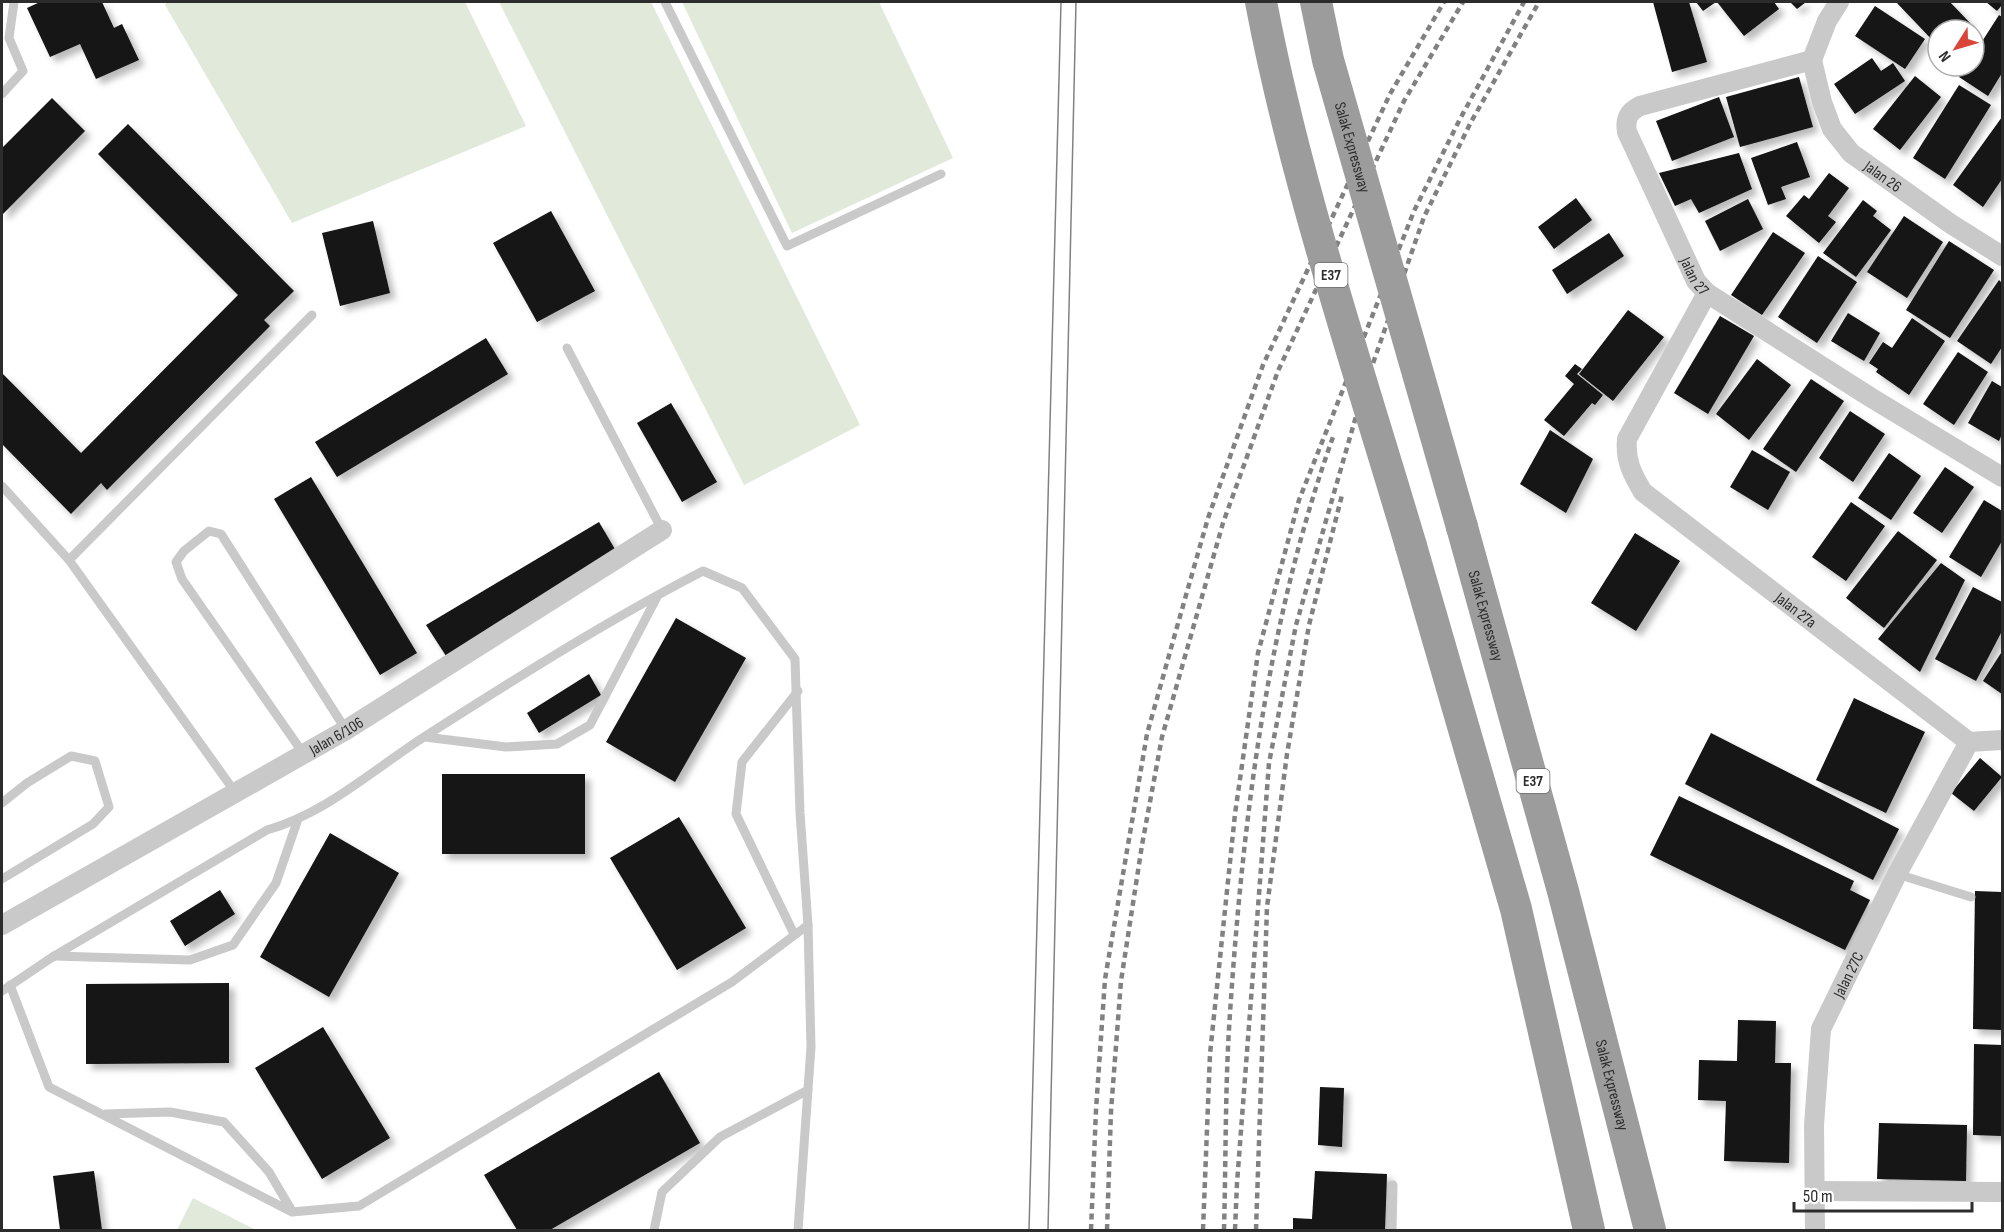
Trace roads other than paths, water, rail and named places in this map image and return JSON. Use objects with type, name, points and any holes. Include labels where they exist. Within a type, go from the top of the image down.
[{"type":"highway","name":"E37","points":[[1261,2],[1274,71],[1294,149],[1516,909],[1589,1230]]},
{"type":"highway","name":"Salak Expressway","points":[[1316,2],[1328,60],[1462,527],[1563,891],[1650,1230]]},
{"type":"street","points":[[1812,60],[1827,21],[1839,2]]},
{"type":"street","name":"Jalan 26","points":[[1812,60],[1822,102],[1832,129],[1851,153],[1950,224],[2002,256]]},
{"type":"street","name":"Jalan 27","points":[[1812,60],[1640,106],[1631,111],[1625,122],[1628,132],[1696,281],[1707,293],[1870,397],[2002,477]]},
{"type":"street","name":"Jalan 27a","points":[[1707,293],[1627,439],[1626,455],[1630,471],[1643,492],[1969,742]]},
{"type":"street","name":"Jalan 6/106","points":[[2,925],[346,730],[662,530]]},
{"type":"street","points":[[1969,742],[2002,740]]},
{"type":"street","name":"Jalan 27C","points":[[1815,1230],[1814,1125],[1821,1029],[1897,874],[1969,742]]},
{"type":"street","points":[[1815,1191],[2002,1192]]},
{"type":"lane","points":[[2,94],[23,71],[9,38],[14,2]]},
{"type":"lane","points":[[665,2],[787,246],[941,174]]},
{"type":"lane","points":[[69,560],[312,315]]},
{"type":"lane","points":[[567,348],[662,530]]},
{"type":"lane","points":[[2,486],[69,560],[235,792]]},
{"type":"lane","points":[[303,753],[182,579],[176,562],[184,551],[209,531],[221,534],[346,730]]},
{"type":"lane","points":[[2,991],[54,956],[267,830],[297,822],[425,737],[658,594],[703,571],[742,588],[795,659],[798,691],[800,813],[808,925],[811,1047],[798,1230]]},
{"type":"lane","points":[[425,737],[506,747],[557,744],[590,726],[658,594]]},
{"type":"lane","points":[[794,934],[736,814],[742,762],[798,691]]},
{"type":"lane","points":[[2,803],[27,783],[71,756],[95,761],[109,807],[93,824],[2,879]]},
{"type":"lane","points":[[54,956],[190,960],[233,945],[276,883],[297,822]]},
{"type":"lane","points":[[1897,874],[1971,897]]},
{"type":"lane","points":[[10,985],[49,1087],[292,1212],[359,1206],[732,982],[808,925]]},
{"type":"lane","points":[[654,1230],[662,1192],[720,1137],[808,1090]]},
{"type":"lane","points":[[103,1114],[170,1112],[224,1122],[268,1172],[292,1212]]},
{"type":"lane","points":[[1392,1230],[1393,1185]]},
{"type":"tram line","points":[[1029,1230],[1061,2]]},
{"type":"tram line","points":[[1048,1230],[1076,2]]},
{"type":"railway","points":[[1091,1230],[1105,979],[1147,734],[1208,518],[1263,365],[1390,94],[1444,2]]},
{"type":"railway","points":[[1107,1230],[1111,1111],[1121,981],[1142,845],[1162,737],[1223,523],[1278,371],[1404,101],[1463,2]]},
{"type":"railway","points":[[1203,1230],[1210,1054],[1235,814],[1258,653],[1299,500],[1414,211],[1460,119],[1524,2]]},
{"type":"railway","points":[[1235,1230],[1269,763],[1296,625],[1363,392],[1424,217],[1471,122],[1539,2]]},
{"type":"railway","points":[[1224,1230],[1230,1013],[1235,940],[1251,794],[1275,649],[1291,577],[1310,507],[1333,437]]},
{"type":"railway","points":[[1256,1230],[1267,907],[1287,754],[1309,625],[1342,495]]}]
